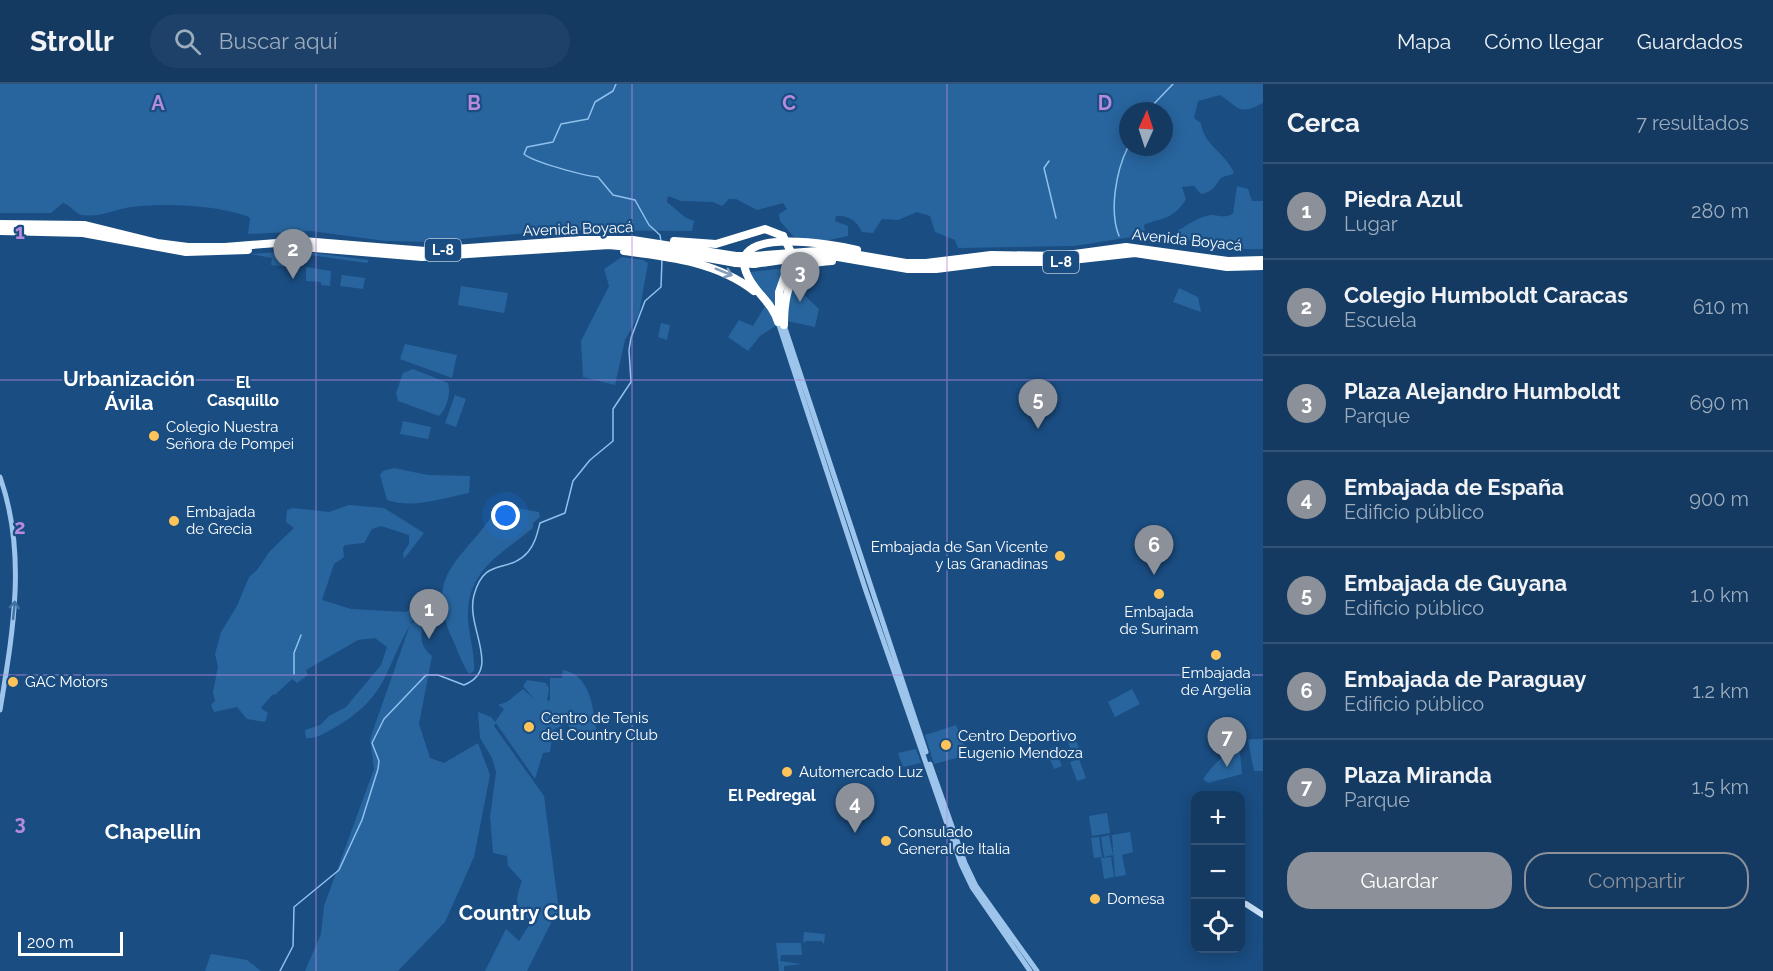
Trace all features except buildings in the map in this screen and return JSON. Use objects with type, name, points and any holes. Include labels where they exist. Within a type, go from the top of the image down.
[{"type":"highway","name":"Avenida Boyacá","points":[[0,224],[84,225],[157,243],[188,247],[225,247],[303,241],[426,251],[571,240],[639,240],[651,246]]},
{"type":"highway","points":[[651,246],[669,248],[715,244],[765,229],[783,236],[792,255],[778,296],[781,324]]},
{"type":"highway","name":"Avenida Boyacá","points":[[0,231],[83,233],[186,252],[224,253],[305,246],[422,257],[612,245],[621,250],[651,246],[754,260],[832,256],[908,269],[936,269],[992,262],[1053,262],[1135,253],[1227,267],[1263,266]]},
{"type":"highway","points":[[781,324],[772,306],[753,285],[745,271],[745,258],[752,249],[768,242],[823,243],[847,247],[870,255]]},
{"type":"highway","name":"Avenida Boyacá","points":[[754,260],[807,250],[870,255],[903,262],[926,263],[991,255],[1060,256],[1126,247],[1228,261],[1263,260]]},
{"type":"highway","points":[[669,248],[735,277],[765,302],[781,324]]},
{"type":"highway","points":[[781,324],[784,297],[795,276],[819,262],[851,259]]},
{"type":"main road","points":[[1246,904],[1263,915]]},
{"type":"street","points":[[781,324],[866,591],[961,864],[972,887],[1030,971]]},
{"type":"street","points":[[781,324],[965,863],[976,887],[1036,971]]},
{"type":"street","points":[[0,477],[11,518],[18,572],[0,710]]},
{"type":"shaded area","points":[[0,84],[1263,84],[1263,103],[1249,109],[1240,109],[1220,95],[1198,101],[1194,118],[1201,123],[1206,138],[1226,160],[1234,173],[1222,178],[1205,193],[1201,194],[1194,186],[1182,187],[1186,199],[1177,211],[1144,225],[1145,232],[1138,236],[1074,246],[958,248],[955,240],[935,232],[930,216],[917,212],[898,220],[882,219],[873,233],[862,232],[858,225],[849,218],[836,216],[835,221],[848,226],[848,236],[829,240],[822,246],[794,237],[780,221],[779,214],[787,209],[783,203],[757,210],[736,199],[729,199],[722,206],[713,202],[681,201],[668,196],[667,202],[686,218],[694,221],[692,231],[558,230],[431,242],[385,241],[311,231],[248,234],[250,218],[247,216],[219,209],[190,206],[132,207],[89,216],[79,214],[63,203],[51,213],[0,213]]},
{"type":"shaded area","points":[[1237,186],[1248,189],[1252,201],[1263,201],[1263,249],[1223,249],[1179,238],[1177,231],[1208,215],[1233,214]]},
{"type":"shaded area","points":[[296,251],[369,260],[367,263],[303,254],[298,258],[275,259],[298,261],[297,268],[271,265],[272,258],[250,254]]},
{"type":"shaded area","points":[[622,257],[648,263],[639,314],[625,340],[615,385],[583,377],[581,341],[609,286],[604,269]]},
{"type":"shaded area","points":[[306,267],[331,271],[330,286],[321,285],[321,282],[306,281]]},
{"type":"shaded area","points":[[787,268],[777,309],[754,282],[750,272]]},
{"type":"shaded area","points":[[342,275],[365,278],[363,289],[340,286]]},
{"type":"shaded area","points":[[461,286],[508,293],[504,313],[458,305]]},
{"type":"shaded area","points":[[795,286],[819,309],[815,327],[787,321],[790,293]]},
{"type":"shaded area","points":[[1179,288],[1198,297],[1201,312],[1173,302]]},
{"type":"shaded area","points":[[765,306],[777,325],[760,336],[748,351],[728,337],[739,320],[753,326]]},
{"type":"shaded area","points":[[661,323],[670,325],[667,340],[658,337]]},
{"type":"shaded area","points":[[405,344],[457,355],[452,378],[400,359]]},
{"type":"shaded area","points":[[413,369],[448,383],[448,400],[439,416],[398,401],[396,393],[403,373]]},
{"type":"shaded area","points":[[455,395],[466,399],[456,427],[445,423]]},
{"type":"shaded area","points":[[403,421],[431,427],[428,439],[400,434]]},
{"type":"shaded area","points":[[394,468],[428,475],[470,476],[469,493],[418,503],[387,500],[380,475],[383,471]]},
{"type":"shaded area","points":[[349,505],[384,508],[424,533],[404,559],[403,553],[409,544],[409,535],[381,526],[372,529],[364,543],[345,545],[344,557],[334,564],[322,600],[351,609],[406,612],[411,608],[434,607],[433,614],[415,618],[410,624],[426,616],[422,642],[432,656],[419,724],[430,758],[444,763],[478,743],[490,775],[474,857],[445,922],[398,971],[305,971],[321,934],[324,906],[374,769],[370,739],[410,625],[383,682],[366,704],[353,716],[318,736],[306,738],[305,730],[320,725],[329,716],[346,707],[381,665],[387,647],[375,638],[358,640],[306,670],[308,675],[297,683],[292,679],[272,695],[261,708],[268,713],[265,722],[247,719],[237,707],[214,712],[211,705],[215,701],[213,692],[218,667],[215,654],[221,632],[237,606],[249,577],[257,570],[270,551],[294,528],[286,522],[287,510],[293,508],[329,512]]},
{"type":"shaded area","points":[[499,505],[539,512],[540,517],[533,523],[533,528],[487,566],[473,588],[468,619],[474,671],[469,674],[451,636],[444,614],[442,595],[453,565]]},
{"type":"shaded area","points":[[563,670],[581,680],[586,688],[593,709],[598,741],[565,724],[553,730],[550,752],[543,753],[535,779],[496,723],[494,726],[544,796],[560,919],[553,919],[527,971],[485,971],[506,929],[519,941],[531,922],[519,907],[517,899],[522,881],[508,866],[507,856],[493,853],[490,817],[496,772],[492,758],[480,738],[478,712],[491,717],[495,722],[504,709],[498,705],[507,702],[523,689],[535,700],[523,686],[527,680],[546,683],[549,689],[547,700],[550,701],[550,678],[562,678]]},
{"type":"shaded area","points":[[1132,689],[1140,704],[1115,717],[1108,702]]},
{"type":"shaded area","name":"Centro Deportivo Eugenio Mendoza","points":[[956,725],[968,755],[934,764],[925,735]]},
{"type":"shaded area","points":[[1073,734],[1080,750],[1072,753],[1066,737]]},
{"type":"shaded area","points":[[1263,739],[1263,771],[1254,771],[1248,740]]},
{"type":"shaded area","points":[[1054,747],[1062,766],[1054,769],[1046,750]]},
{"type":"shaded area","points":[[916,749],[921,763],[903,767],[898,753]]},
{"type":"shaded area","points":[[1240,752],[1242,774],[1208,783],[1203,779],[1223,757]]},
{"type":"shaded area","points":[[1079,759],[1086,778],[1077,781],[1070,762]]},
{"type":"shaded area","points":[[1107,813],[1110,833],[1092,836],[1089,816]]},
{"type":"shaded area","points":[[1130,832],[1133,852],[1122,855],[1126,875],[1115,877],[1112,835]]},
{"type":"shaded area","points":[[1109,835],[1113,855],[1104,857],[1101,837]]},
{"type":"shaded area","points":[[1099,837],[1102,857],[1094,858],[1091,838]]},
{"type":"shaded area","points":[[1111,857],[1114,877],[1104,879],[1101,858]]},
{"type":"shaded area","points":[[804,932],[825,934],[824,944],[821,941],[803,943]]},
{"type":"shaded area","points":[[776,943],[801,943],[802,955],[781,955],[780,961],[802,964],[784,966],[784,971],[779,971]]},
{"type":"shaded area","points":[[211,954],[247,960],[261,971],[205,971]]},
{"type":"waterway","points":[[616,84],[613,91],[595,102],[588,119],[561,124],[553,142],[527,147],[524,154],[559,168],[598,177],[613,195],[635,200],[649,225],[660,235],[661,242]]},
{"type":"waterway","points":[[1156,102],[1173,84]]},
{"type":"waterway","points":[[1119,236],[1114,203],[1117,179],[1124,156]]},
{"type":"waterway","points":[[1049,161],[1044,168],[1056,218]]},
{"type":"waterway","points":[[280,971],[293,946],[294,907],[339,870],[362,820],[378,769],[379,761],[372,743],[384,719],[426,675],[438,675],[464,685],[475,678],[481,669],[482,658],[473,607],[474,595],[479,583],[491,570],[513,563],[528,552],[540,523],[565,513],[573,481],[590,460],[613,441],[613,409],[631,382],[629,350],[631,338],[645,301],[661,287],[662,259]]},
{"type":"waterway","points":[[294,674],[294,653],[301,635]]},
{"type":"place","name":"Colegio Humboldt Caracas","points":[[293,279]]},
{"type":"place","name":"Plaza Alejandro Humboldt","points":[[800,302]]},
{"type":"place","name":"Embajada de Guyana","points":[[1038,429]]},
{"type":"place","name":"Colegio Nuestra Señora de Pompei","points":[[154,436]]},
{"type":"place","name":"Embajada de Grecia","points":[[174,521]]},
{"type":"place","name":"Embajada de San Vicente y las Granadinas","points":[[1060,556]]},
{"type":"place","name":"Embajada de Paraguay","points":[[1154,575]]},
{"type":"place","name":"Embajada de Surinam","points":[[1159,594]]},
{"type":"place","name":"Piedra Azul","points":[[429,639]]},
{"type":"place","name":"Embajada de Argelia","points":[[1216,655]]},
{"type":"place","name":"GAC Motors","points":[[13,682]]},
{"type":"place","name":"Centro de Tenis del Country Club","points":[[529,727]]},
{"type":"place","name":"Centro Deportivo Eugenio Mendoza","points":[[946,745]]},
{"type":"place","name":"Plaza Miranda","points":[[1227,767]]},
{"type":"place","name":"Automercado Luz","points":[[787,772]]},
{"type":"place","name":"Embajada de España","points":[[855,833]]},
{"type":"place","name":"Consulado General de Italia","points":[[886,841]]},
{"type":"place","name":"Domesa","points":[[1095,899]]},
{"type":"district","name":"Urbanización Ávila","points":[[129,390]]},
{"type":"district","name":"El Casquillo","points":[[243,391]]},
{"type":"district","name":"El Pedregal","points":[[772,795]]},
{"type":"district","name":"Chapellín","points":[[153,831]]},
{"type":"district","name":"Country Club","points":[[525,912]]}]
